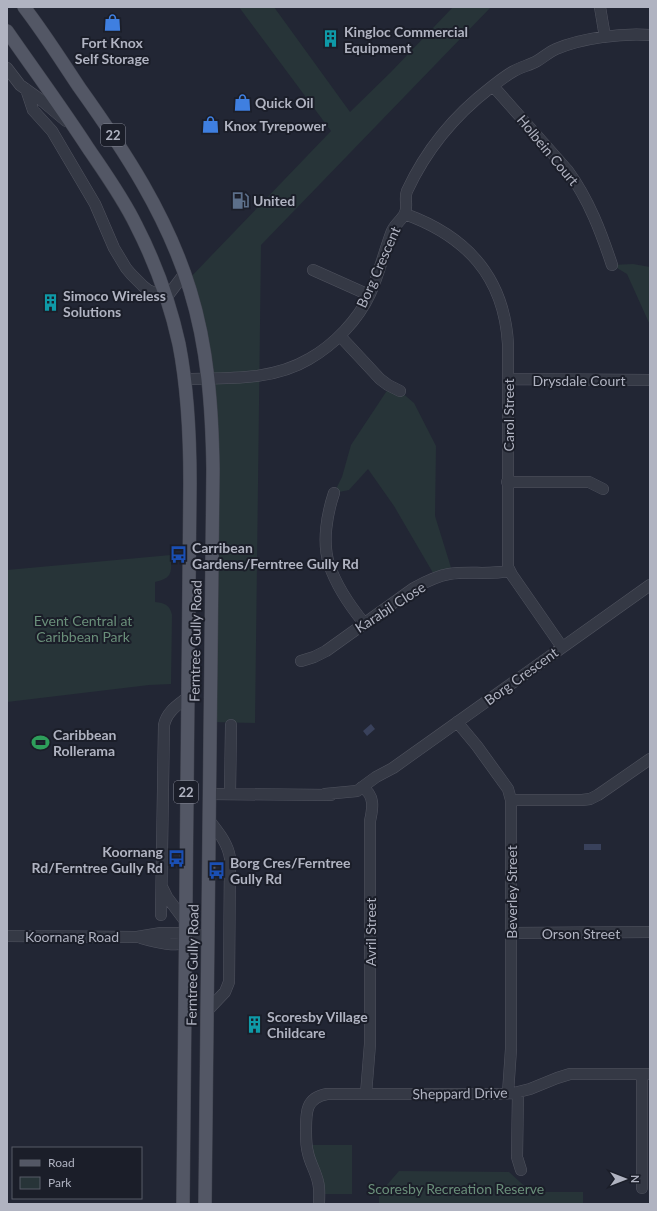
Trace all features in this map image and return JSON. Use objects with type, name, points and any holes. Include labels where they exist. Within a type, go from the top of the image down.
[{"type":"main road","name":"Ferntree Gully Road","points":[[24,7],[104,120],[126,154],[162,218],[185,273],[201,332],[209,379],[212,418],[213,469],[206,1204]]},
{"type":"main road","name":"Ferntree Gully Road","points":[[7,31],[76,129],[118,192],[136,224],[148,249],[166,298],[179,343],[185,379],[190,448],[183,1204]]},
{"type":"main road","points":[[206,1158],[214,1204]]},
{"type":"street","points":[[600,7],[605,37]]},
{"type":"street","name":"Borg Crescent","points":[[185,379],[254,376],[284,371],[312,357],[322,350],[340,336],[357,315],[369,295],[392,231],[404,214],[406,208],[405,198],[408,191],[429,151],[460,113],[514,71],[539,60],[556,48],[605,37],[650,35]]},
{"type":"street","points":[[7,68],[17,82],[76,129]]},
{"type":"street","name":"Holbein Court","points":[[493,86],[576,182],[601,230],[612,265]]},
{"type":"street","points":[[26,89],[33,110],[50,128],[95,204],[114,248],[131,274],[148,290],[166,298],[185,273]]},
{"type":"street","name":"Carol Street","points":[[404,214],[440,229],[458,242],[474,257],[491,281],[499,299],[506,324],[508,344],[509,571]]},
{"type":"street","points":[[313,270],[369,295]]},
{"type":"street","points":[[340,336],[380,379],[400,391]]},
{"type":"street","name":"Drysdale Court","points":[[508,379],[650,380]]},
{"type":"street","points":[[508,482],[589,482],[603,489]]},
{"type":"street","points":[[334,493],[329,508],[327,527],[327,549],[329,562],[334,576],[364,623]]},
{"type":"street","points":[[509,571],[562,647]]},
{"type":"street","name":"Karabil Close","points":[[301,661],[320,654],[414,588],[436,578],[453,574],[509,571]]},
{"type":"street","name":"Borg Crescent","points":[[210,794],[325,794],[364,790],[376,777],[393,768],[650,585]]},
{"type":"street","points":[[161,915],[164,725],[165,719],[169,713],[188,697]]},
{"type":"street","name":"Beverley Street","points":[[459,721],[467,726],[477,746],[508,789],[511,800],[511,1049],[518,1157],[521,1170]]},
{"type":"street","points":[[230,794],[231,724]]},
{"type":"street","points":[[511,800],[590,799],[648,764]]},
{"type":"street","name":"Avril Street","points":[[364,790],[370,821],[369,1094]]},
{"type":"street","points":[[207,1011],[225,992],[228,982],[230,858],[226,843],[209,820]]},
{"type":"street","name":"Ferntree Gully Road","points":[[162,887],[173,905],[185,932]]},
{"type":"street","name":"Koornang Road","points":[[7,936],[137,937],[162,944],[185,932],[208,937]]},
{"type":"street","name":"Orson Street","points":[[511,933],[650,932]]},
{"type":"street","name":"Sheppard Drive","points":[[319,1204],[318,1182],[306,1147],[306,1111],[315,1098],[319,1096],[327,1094],[513,1093],[536,1088],[557,1078],[570,1074],[646,1074]]},
{"type":"street","points":[[642,1188],[646,1074]]},
{"type":"green space","points":[[239,7],[274,7],[350,112],[391,72],[453,7],[491,7],[261,245],[255,723],[210,722],[212,433],[187,281],[331,131]]},
{"type":"green space","points":[[633,264],[650,267],[650,325],[627,274],[612,265]]},
{"type":"green space","points":[[390,386],[400,391],[414,403],[436,446],[435,516],[453,574],[436,578],[394,506],[368,469],[349,490],[334,493],[342,477],[351,445]]},
{"type":"green space","name":"Event Central at Caribbean Park","points":[[171,555],[170,573],[166,578],[155,582],[155,602],[166,605],[170,609],[172,615],[171,684],[149,685],[7,702],[7,570]]},
{"type":"green space","points":[[306,1145],[352,1145],[352,1194],[319,1194]]},
{"type":"green space","name":"Scoresby Recreation Reserve","points":[[399,1171],[509,1172],[531,1192],[583,1192],[583,1204],[379,1204],[379,1194]]},
{"type":"water","points":[[371,724],[375,729],[367,736],[363,731]]},
{"type":"water","points":[[584,844],[601,844],[601,850],[584,850]]},
{"type":"place","name":"Fort Knox Self Storage","points":[[112,22]]},
{"type":"place","name":"Kingloc Commercial Equipment","points":[[331,39]]},
{"type":"place","name":"Quick Oil","points":[[242,102]]},
{"type":"place","name":"Knox Tyrepower","points":[[211,125]]},
{"type":"place","name":"United","points":[[240,200]]},
{"type":"place","name":"Simoco Wireless Solutions","points":[[50,303]]},
{"type":"place","name":"Carribean Gardens/Ferntree Gully Rd","points":[[179,555]]},
{"type":"place","name":"Caribbean Rollerama","points":[[40,742]]},
{"type":"place","name":"Koornang Rd/Ferntree Gully Rd","points":[[176,859]]},
{"type":"place","name":"Borg Cres/Ferntree Gully Rd","points":[[217,870]]},
{"type":"place","name":"Scoresby Village Childcare","points":[[254,1024]]}]
